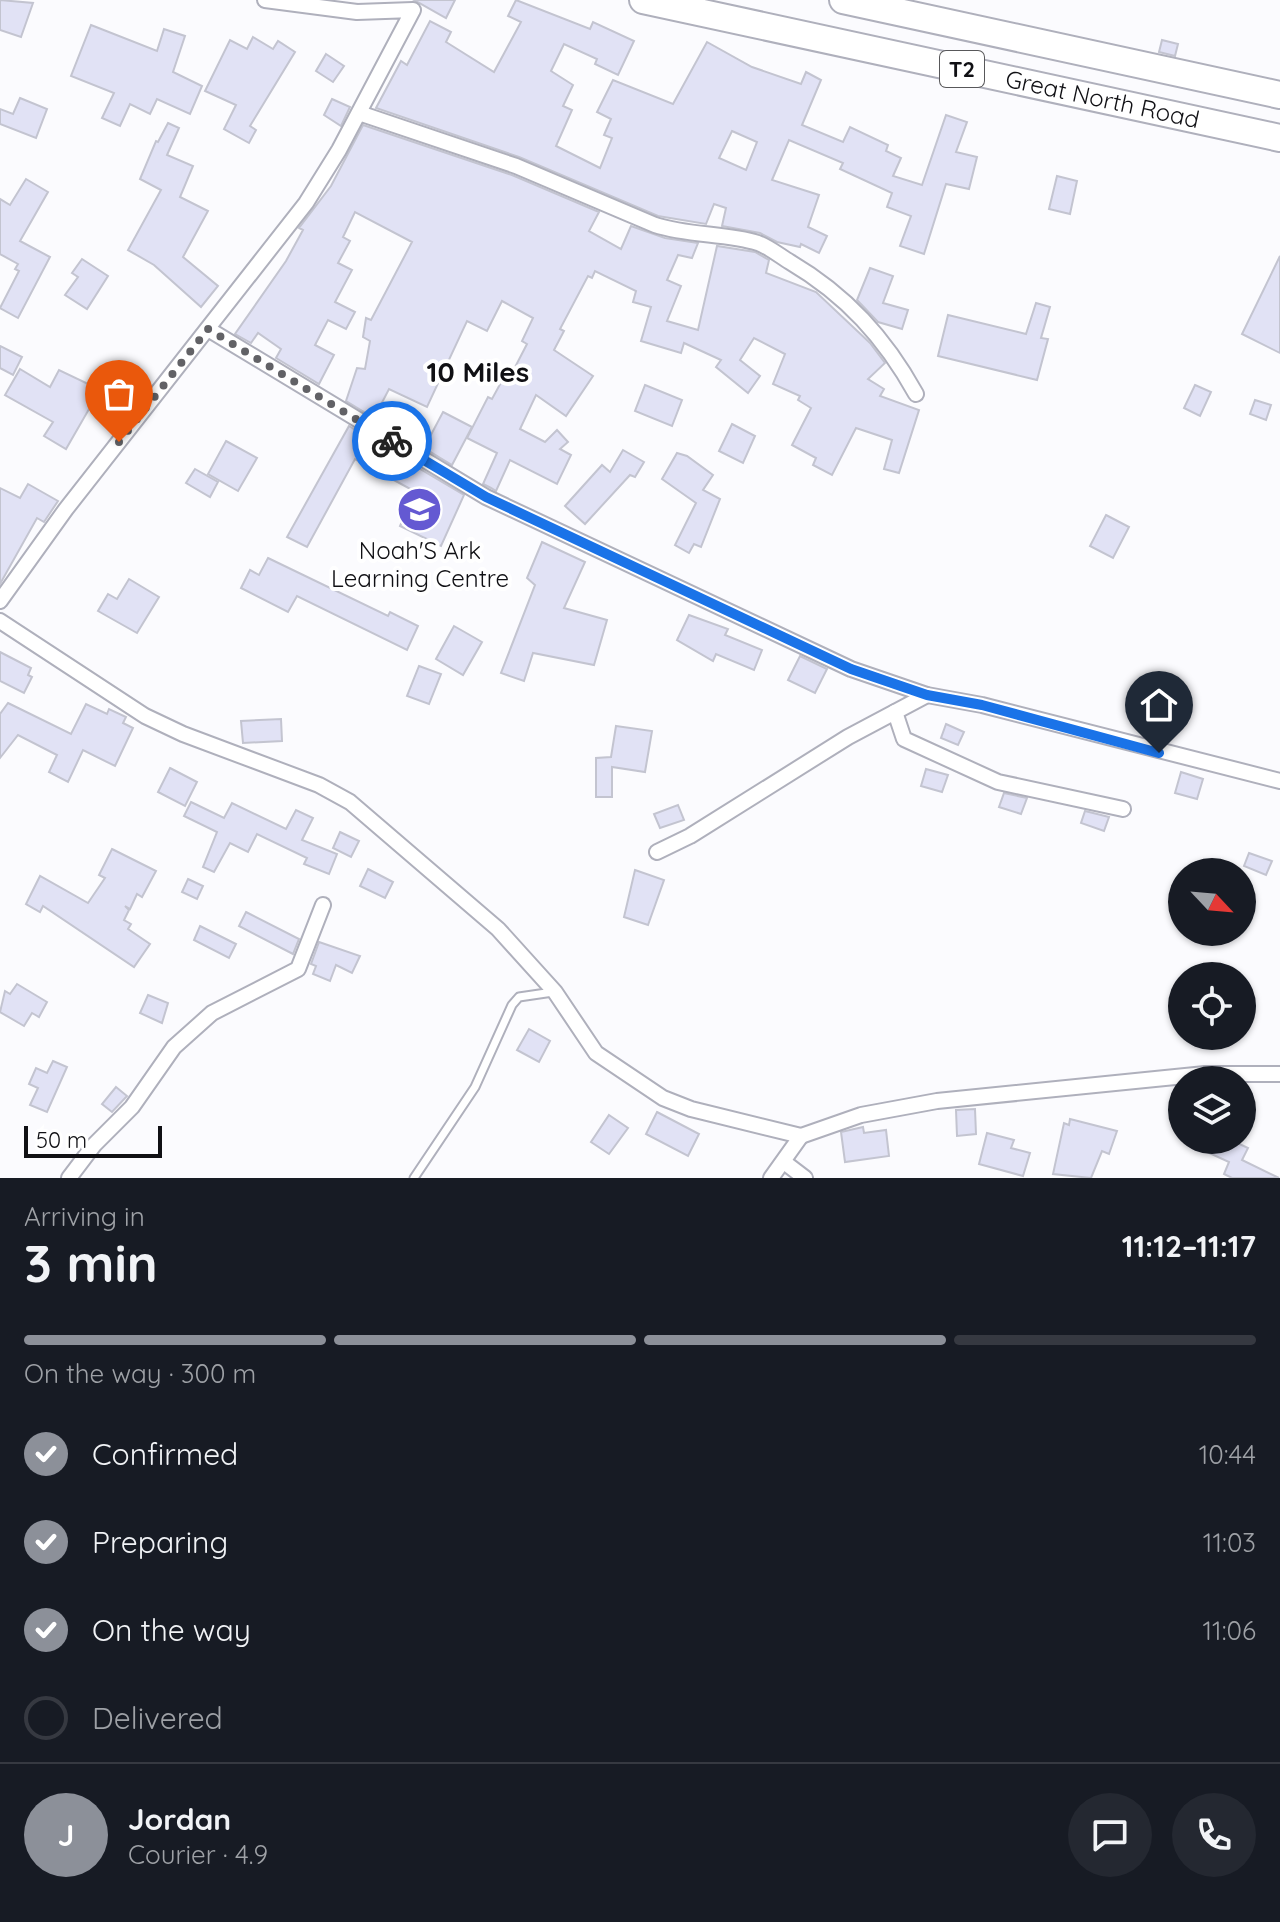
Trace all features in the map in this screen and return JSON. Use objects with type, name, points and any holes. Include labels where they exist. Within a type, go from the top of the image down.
[{"type":"highway","name":"Great North Road","points":[[643,0],[1280,138]]},
{"type":"highway","name":"Great North Road","points":[[853,1],[1280,95]]},
{"type":"street","points":[[0,601],[66,509],[306,203],[359,113],[413,10],[357,12],[265,0]]},
{"type":"street","points":[[359,113],[516,166],[666,229],[760,244],[807,272],[870,325],[895,356],[916,394]]},
{"type":"street","points":[[208,329],[486,497],[851,669],[927,695],[982,705],[1280,781]]},
{"type":"street","points":[[0,621],[145,716],[183,734],[319,785],[350,802],[489,921],[555,992],[596,1053],[663,1098],[715,1116],[801,1136],[861,1115],[937,1101],[1205,1074],[1280,1074]]},
{"type":"street","points":[[657,852],[690,836],[848,737],[927,695]]},
{"type":"street","points":[[895,712],[904,739],[998,782],[1123,809]]},
{"type":"street","points":[[69,1178],[94,1145],[132,1107],[174,1047],[212,1013],[298,969],[323,905]]},
{"type":"street","points":[[771,1178],[801,1136]]},
{"type":"street","points":[[784,1162],[805,1178]]},
{"type":"lane","points":[[414,1178],[475,1087],[512,1005],[519,997],[555,992]]},
{"type":"building","points":[[0,0],[33,3],[21,37],[0,30]]},
{"type":"building","points":[[414,0],[455,0],[446,18]]},
{"type":"building","points":[[516,0],[590,29],[593,22],[634,41],[618,75],[595,64],[597,59],[564,44],[551,71],[573,85],[563,106],[572,110],[556,146],[600,168],[612,138],[604,135],[611,119],[597,112],[613,80],[673,104],[707,42],[752,67],[801,84],[806,72],[821,80],[802,125],[843,142],[850,127],[888,145],[886,151],[901,158],[893,176],[922,185],[946,115],[967,122],[956,152],[977,157],[969,189],[946,184],[924,254],[900,246],[911,216],[887,207],[892,193],[840,169],[843,163],[789,140],[772,180],[819,195],[808,227],[827,236],[819,253],[801,244],[800,247],[777,242],[760,233],[722,226],[726,208],[714,204],[706,224],[658,216],[519,157],[376,108],[401,61],[407,65],[430,21],[451,32],[446,42],[494,72],[521,22],[508,16]],"holes":[[[732,131],[757,142],[746,170],[719,158]]]},
{"type":"building","points":[[91,25],[157,51],[164,29],[185,36],[173,72],[202,86],[190,114],[157,99],[150,114],[130,104],[120,126],[102,118],[114,93],[71,76]]},
{"type":"building","points":[[253,37],[273,49],[278,41],[295,52],[250,126],[256,130],[249,143],[224,129],[236,105],[205,91],[230,40],[247,49]]},
{"type":"building","points":[[1162,40],[1178,44],[1175,56],[1159,52]]},
{"type":"building","points":[[326,54],[344,66],[333,82],[316,71]]},
{"type":"building","points":[[20,98],[47,109],[36,138],[0,124],[0,109],[13,114]]},
{"type":"building","points":[[332,99],[350,107],[341,126],[324,115]]},
{"type":"building","points":[[168,123],[179,128],[167,155],[193,166],[180,197],[208,211],[183,257],[218,286],[201,307],[154,265],[128,250],[161,190],[140,179],[156,141]]},
{"type":"building","points":[[363,125],[512,175],[599,212],[589,231],[621,249],[631,226],[665,238],[698,243],[692,258],[678,255],[667,280],[681,286],[667,321],[698,330],[717,246],[755,252],[769,260],[766,273],[816,292],[870,343],[885,363],[868,379],[884,389],[880,396],[919,410],[899,473],[884,469],[892,440],[856,428],[832,475],[813,465],[816,458],[792,445],[811,408],[798,400],[800,396],[773,384],[785,354],[754,338],[740,360],[760,376],[748,393],[716,367],[721,360],[684,343],[681,353],[641,341],[651,307],[633,302],[636,291],[595,271],[592,278],[588,276],[560,329],[564,331],[554,350],[593,376],[566,416],[536,395],[520,429],[545,442],[557,430],[568,442],[560,449],[571,455],[557,484],[510,460],[496,491],[483,484],[497,453],[467,438],[488,397],[492,399],[504,377],[508,380],[512,373],[527,344],[522,341],[533,318],[502,301],[487,331],[467,321],[427,407],[389,389],[374,418],[346,401],[357,368],[365,369],[370,341],[363,337],[366,318],[371,320],[412,242],[355,212],[343,237],[350,241],[338,263],[352,270],[335,302],[355,312],[346,329],[328,320],[315,345],[334,355],[319,384],[276,358],[281,349],[258,333],[251,343],[235,334],[286,261],[303,230],[299,228],[331,186]]},
{"type":"building","points":[[1057,176],[1077,181],[1070,214],[1049,209]]},
{"type":"building","points":[[26,179],[48,192],[20,241],[50,257],[18,318],[0,308],[19,271],[15,269],[18,264],[0,254],[0,199],[10,205]]},
{"type":"building","points":[[1280,256],[1280,353],[1242,334]]},
{"type":"building","points":[[82,259],[108,276],[87,309],[65,295],[78,277],[72,273]]},
{"type":"building","points":[[870,268],[893,276],[883,303],[908,310],[902,329],[878,322],[857,300]]},
{"type":"building","points":[[1036,303],[1050,307],[1041,338],[1048,339],[1037,380],[938,356],[948,315],[1026,334]]},
{"type":"building","points":[[0,346],[22,357],[13,375],[0,368]]},
{"type":"building","points":[[20,369],[50,387],[59,370],[107,393],[97,413],[89,409],[66,449],[44,436],[53,422],[5,395]]},
{"type":"building","points":[[645,385],[682,400],[672,426],[635,411]]},
{"type":"building","points":[[1195,385],[1211,392],[1200,416],[1184,408]]},
{"type":"building","points":[[1255,400],[1271,405],[1266,420],[1250,414]]},
{"type":"building","points":[[443,412],[472,427],[452,465],[424,448]]},
{"type":"building","points":[[732,424],[755,436],[743,463],[719,451]]},
{"type":"building","points":[[349,426],[365,436],[362,443],[413,470],[415,466],[464,495],[441,546],[400,526],[416,492],[355,459],[307,547],[287,537]]},
{"type":"building","points":[[226,441],[257,458],[238,491],[208,474]]},
{"type":"building","points":[[623,450],[644,462],[635,477],[630,475],[585,524],[565,506],[602,465],[610,472]]},
{"type":"building","points":[[677,453],[687,456],[713,475],[703,490],[720,499],[701,547],[694,544],[689,553],[675,545],[696,503],[662,479]]},
{"type":"building","points":[[195,469],[218,482],[210,497],[186,483]]},
{"type":"building","points":[[28,484],[58,501],[44,522],[37,518],[0,584],[0,488],[20,498]]},
{"type":"building","points":[[1106,515],[1129,527],[1113,558],[1090,546]]},
{"type":"building","points":[[542,542],[585,562],[564,608],[607,620],[594,665],[533,653],[524,681],[501,673],[535,585],[527,578]]},
{"type":"building","points":[[268,558],[388,616],[390,612],[418,626],[407,650],[297,596],[288,612],[241,588],[250,570],[259,575]]},
{"type":"building","points":[[129,579],[159,597],[137,633],[98,611],[108,594],[117,599]]},
{"type":"building","points":[[689,615],[728,629],[725,635],[762,650],[754,670],[716,654],[713,661],[677,640]]},
{"type":"building","points":[[454,626],[482,642],[463,675],[436,659]]},
{"type":"building","points":[[0,652],[31,668],[28,675],[32,677],[24,693],[0,681]]},
{"type":"building","points":[[800,656],[827,669],[815,693],[788,680]]},
{"type":"building","points":[[419,666],[441,674],[429,704],[407,696]]},
{"type":"building","points":[[8,703],[71,734],[86,704],[107,714],[109,709],[126,717],[123,723],[133,728],[115,766],[83,750],[68,782],[49,772],[57,755],[18,735],[0,758],[0,714]]},
{"type":"building","points":[[281,719],[282,741],[243,743],[241,721]]},
{"type":"building","points":[[946,724],[964,732],[958,745],[941,738]]},
{"type":"building","points":[[616,726],[652,731],[645,772],[612,767],[612,797],[596,797],[596,758],[611,757]]},
{"type":"building","points":[[170,768],[197,782],[185,806],[158,792]]},
{"type":"building","points":[[926,769],[948,775],[942,792],[921,786]]},
{"type":"building","points":[[1181,772],[1203,779],[1197,799],[1175,793]]},
{"type":"building","points":[[1004,793],[1027,798],[1021,814],[999,807]]},
{"type":"building","points":[[191,802],[224,818],[232,803],[286,829],[296,810],[313,818],[302,840],[337,854],[329,874],[304,864],[307,858],[257,834],[248,852],[230,843],[214,872],[203,867],[217,832],[184,816]]},
{"type":"building","points":[[678,805],[684,820],[660,828],[654,814]]},
{"type":"building","points":[[1085,811],[1109,817],[1104,831],[1081,823]]},
{"type":"building","points":[[340,832],[359,841],[351,857],[333,848]]},
{"type":"building","points":[[112,849],[156,871],[142,897],[137,894],[130,909],[125,906],[129,910],[124,920],[131,924],[128,929],[150,944],[134,967],[43,906],[40,912],[26,904],[40,876],[88,903],[105,878],[99,875]]},
{"type":"building","points":[[1249,853],[1272,861],[1266,875],[1256,871],[1256,858],[1247,858]]},
{"type":"building","points":[[368,869],[393,882],[385,898],[360,886]]},
{"type":"building","points":[[635,870],[664,880],[648,925],[624,917]]},
{"type":"building","points":[[188,879],[203,886],[197,899],[182,892]]},
{"type":"building","points":[[246,912],[299,939],[293,954],[239,926]]},
{"type":"building","points":[[200,926],[236,944],[229,958],[194,940]]},
{"type":"building","points":[[319,942],[360,956],[352,973],[336,965],[330,981],[313,974],[316,966],[311,964]]},
{"type":"building","points":[[17,984],[47,1002],[39,1017],[32,1013],[24,1026],[0,1012],[5,991],[10,994]]},
{"type":"building","points":[[148,995],[168,1003],[162,1023],[140,1013]]},
{"type":"building","points":[[529,1029],[550,1041],[539,1062],[517,1050]]},
{"type":"building","points":[[53,1061],[67,1067],[47,1112],[30,1105],[38,1088],[29,1084],[36,1068],[47,1073]]},
{"type":"building","points":[[116,1087],[127,1096],[112,1112],[102,1104]]},
{"type":"building","points":[[975,1109],[976,1134],[957,1136],[956,1110]]},
{"type":"building","points":[[657,1112],[699,1134],[688,1156],[646,1134]]},
{"type":"building","points":[[609,1115],[628,1128],[609,1154],[591,1142]]},
{"type":"building","points":[[1070,1119],[1117,1131],[1109,1154],[1102,1151],[1091,1178],[1053,1174],[1064,1123],[1069,1125]]},
{"type":"building","points":[[863,1127],[864,1133],[886,1130],[889,1156],[845,1162],[841,1132]]},
{"type":"building","points":[[987,1133],[1014,1140],[1011,1148],[1030,1153],[1023,1176],[979,1164]]},
{"type":"building","points":[[1212,1154],[1245,1154],[1242,1160],[1279,1178],[1232,1178],[1224,1174],[1229,1162]]},
{"type":"way so far","points":[[119,442],[208,329],[392,441]]},
{"type":"place","name":"Noah'S Ark Learning Centre","points":[[420,509]]},
{"type":"district","name":"10 Miles","points":[[478,372]]},
{"type":"route","points":[[392,441],[486,497],[851,669],[927,695],[982,705],[1159,753]]}]
